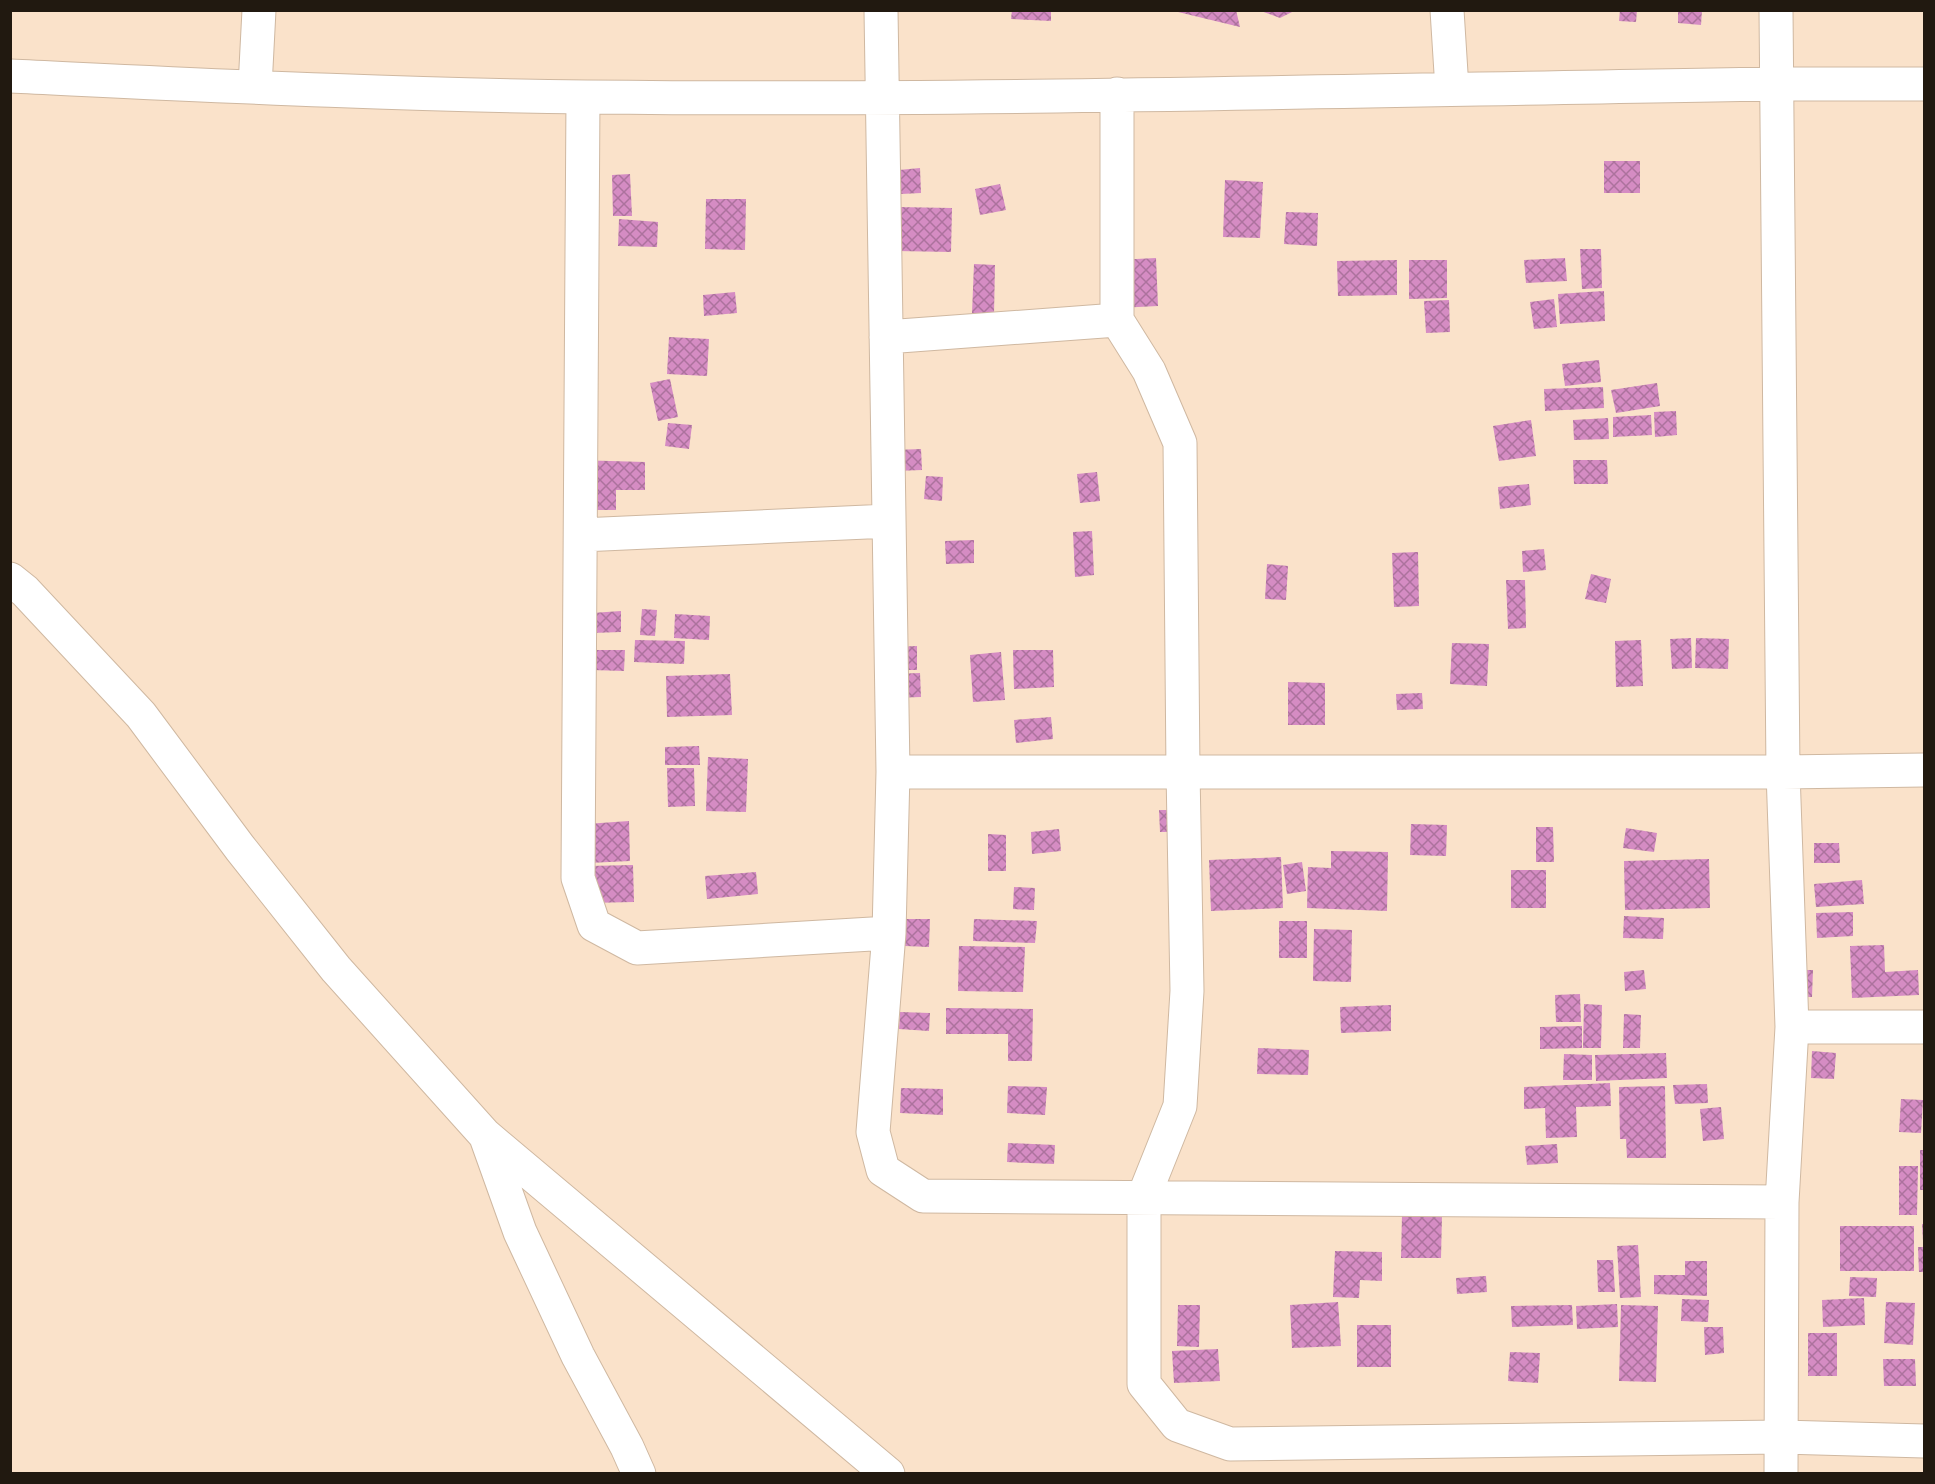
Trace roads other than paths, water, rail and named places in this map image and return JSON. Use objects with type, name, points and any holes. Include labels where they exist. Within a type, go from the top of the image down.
[{"type":"street","points":[[255,87],[259,10]]},
{"type":"street","points":[[881,10],[893,772],[889,933],[873,1132],[883,1170],[923,1196],[1782,1202]]},
{"type":"street","points":[[1447,10],[1452,88]]},
{"type":"street","points":[[1776,10],[1783,772],[1792,1027],[1782,1202],[1781,1473]]},
{"type":"street","points":[[10,76],[255,87],[583,97],[881,98],[1452,88],[1924,84]]},
{"type":"street","points":[[1117,94],[1117,320],[1149,371],[1180,443],[1187,991],[1180,1106],[1144,1196],[1144,1384],[1177,1425],[1230,1444],[1782,1437],[1924,1442]]},
{"type":"street","points":[[583,97],[578,878],[594,926],[637,948],[889,933]]},
{"type":"street","points":[[886,338],[1117,320]]},
{"type":"street","points":[[581,535],[889,521]]},
{"type":"street","points":[[10,579],[25,591],[141,715],[240,848],[336,969],[485,1136],[888,1473]]},
{"type":"street","points":[[893,772],[1924,770]]},
{"type":"street","points":[[1792,1027],[1924,1027]]},
{"type":"street","points":[[485,1136],[520,1232],[578,1356],[639,1473]]}]
